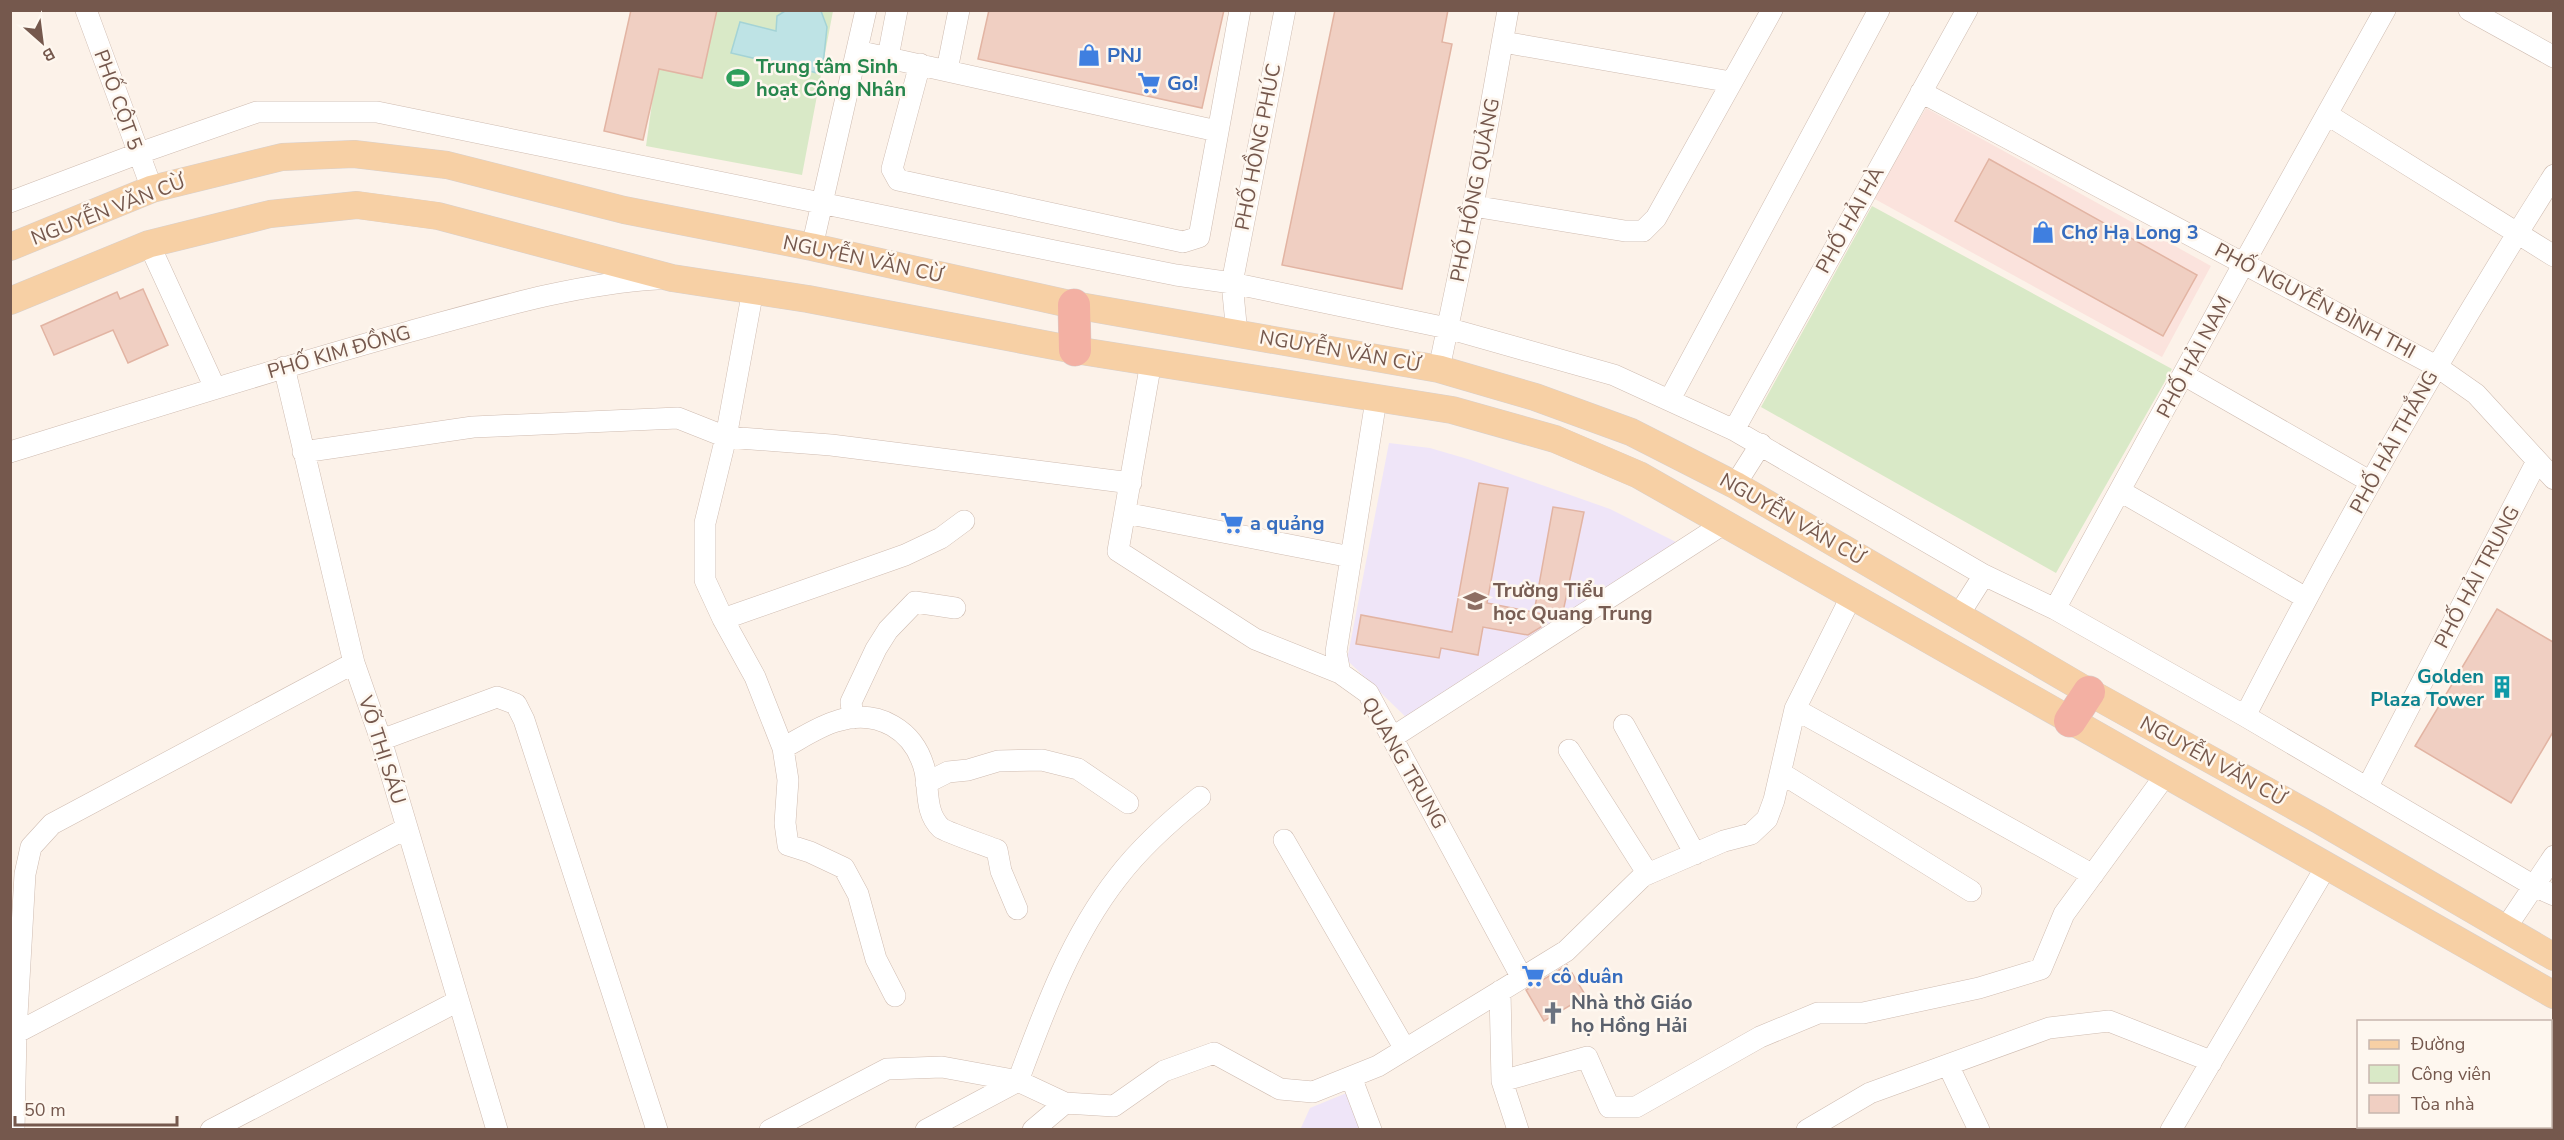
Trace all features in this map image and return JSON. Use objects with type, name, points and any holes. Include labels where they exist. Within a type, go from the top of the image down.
[{"type":"highway","points":[[1074,305],[1075,350]]},
{"type":"highway","points":[[2070,721],[2089,692]]},
{"type":"main road","name":"NGUYỄN VĂN CỪ","points":[[10,247],[152,189],[282,157],[354,154],[447,165],[624,210],[812,247],[1074,305],[1439,369],[1535,397],[1631,432],[1735,485],[2089,692],[2319,820],[2553,957]]},
{"type":"main road","name":"NGUYỄN VĂN CỪ","points":[[10,302],[149,244],[270,214],[357,205],[438,216],[672,278],[753,290],[1075,350],[1376,400],[1452,410],[1555,439],[1639,475],[2070,721],[2167,773],[2553,995]]},
{"type":"street","name":"PHỐ CỘT 5","points":[[86,10],[137,154],[152,189]]},
{"type":"street","points":[[812,247],[866,10]]},
{"type":"street","points":[[888,57],[897,10]]},
{"type":"street","points":[[947,70],[959,10]]},
{"type":"street","points":[[920,64],[892,169],[898,180],[1183,242],[1198,237],[1240,10]]},
{"type":"street","name":"PHỐ HỒNG PHÚC","points":[[1238,334],[1232,282],[1285,10]]},
{"type":"street","name":"PHỐ HỒNG QUẢNG","points":[[1439,369],[1473,206],[1508,10]]},
{"type":"street","points":[[1473,206],[1625,231],[1643,231],[1656,218],[1772,10]]},
{"type":"street","points":[[1670,399],[1880,10]]},
{"type":"street","name":"PHỐ HẢI HÀ","points":[[1734,430],[1967,10]]},
{"type":"street","name":"PHỐ HẢI NAM","points":[[2055,609],[2385,10]]},
{"type":"street","points":[[2469,10],[2553,57]]},
{"type":"street","points":[[1503,42],[1731,82]]},
{"type":"street","points":[[857,51],[1217,131]]},
{"type":"street","name":"PHỐ NGUYỄN ĐÌNH THI","points":[[1921,92],[2436,366],[2476,394],[2553,479]]},
{"type":"street","name":"NGUYỄN VĂN CỪ","points":[[10,202],[257,112],[377,112],[1176,275],[1232,282],[1448,328],[1614,375],[1734,430],[1984,575],[2055,609],[2245,716],[2553,895]]},
{"type":"street","points":[[2328,115],[2553,256]]},
{"type":"street","name":"PHỐ HẢI THẮNG","points":[[2245,716],[2306,598],[2436,366],[2553,175]]},
{"type":"street","points":[[1176,275],[1183,242]]},
{"type":"street","points":[[149,244],[215,388]]},
{"type":"street","name":"PHỐ KIM ĐỒNG","points":[[10,452],[284,367],[504,306],[625,281],[672,278]]},
{"type":"street","points":[[753,290],[726,437],[705,523],[705,580],[723,619],[755,677],[783,748],[788,780],[785,823],[788,845],[810,852],[844,868],[858,894],[876,959],[895,996]]},
{"type":"street","points":[[1151,362],[1125,513],[1351,557]]},
{"type":"street","name":"VÕ THỊ SÁU","points":[[284,367],[354,663],[381,740],[497,1130]]},
{"type":"street","points":[[2184,375],[2371,482]]},
{"type":"street","points":[[1340,673],[1336,652],[1376,400]]},
{"type":"street","points":[[303,452],[473,427],[678,418],[726,437],[831,445],[1131,483]]},
{"type":"street","points":[[1735,485],[1761,444]]},
{"type":"street","name":"PHỐ HẢI TRUNG","points":[[2367,788],[2537,461]]},
{"type":"street","points":[[2120,491],[2306,598]]},
{"type":"street","name":"QUANG TRUNG","points":[[1125,513],[1118,551],[1255,639],[1340,673],[1368,693],[1522,978]]},
{"type":"street","points":[[723,619],[905,555],[941,538],[964,521]]},
{"type":"street","points":[[1393,737],[1725,523]]},
{"type":"street","points":[[1958,616],[1984,575]]},
{"type":"street","points":[[770,1130],[887,1068],[942,1067],[1018,1081],[1065,1103],[1114,1106],[1164,1071],[1214,1053],[1280,1089],[1313,1092],[1377,1066],[1566,951],[1643,876],[1724,841],[1751,834],[1767,819],[1781,773],[1795,709],[1852,595]]},
{"type":"street","points":[[853,718],[850,702],[888,630],[915,602],[955,608]]},
{"type":"street","points":[[14,1130],[16,1033],[25,874],[31,847],[52,824],[354,663]]},
{"type":"street","points":[[381,740],[497,697],[516,704],[524,720],[580,889],[657,1130]]},
{"type":"street","points":[[1795,709],[2093,874]]},
{"type":"street","points":[[783,748],[836,721],[853,718],[875,717],[900,729],[919,752],[926,783],[928,806],[943,829],[997,850],[1002,871],[1017,909]]},
{"type":"street","points":[[1624,725],[1695,854]]},
{"type":"street","points":[[1569,750],[1648,874]]},
{"type":"street","points":[[926,783],[948,772],[968,770],[998,761],[1042,760],[1078,770],[1128,803]]},
{"type":"street","points":[[1781,773],[1971,891]]},
{"type":"street","points":[[1502,1081],[1587,1057],[1609,1107],[1635,1107],[1760,1037],[1818,1013],[1863,1013],[1979,988],[2041,969],[2064,914],[2167,773]]},
{"type":"street","points":[[926,1130],[1018,1081],[1049,997],[1088,921],[1118,877],[1153,838],[1200,797]]},
{"type":"street","points":[[16,1033],[407,828]]},
{"type":"street","points":[[1284,840],[1405,1049]]},
{"type":"street","points":[[2505,929],[2553,856]]},
{"type":"street","points":[[2171,1130],[2327,865]]},
{"type":"street","points":[[1500,991],[1502,1081],[1518,1130]]},
{"type":"street","points":[[211,1130],[458,1001]]},
{"type":"street","points":[[1807,1130],[1870,1093],[2049,1028],[2109,1021],[2211,1063]]},
{"type":"street","points":[[1948,1065],[1979,1130]]},
{"type":"street","points":[[1351,1077],[1371,1130]]},
{"type":"street","points":[[1033,1130],[1065,1103]]},
{"type":"shaded area","name":"Chợ Hạ Long 3","points":[[1926,108],[2211,266],[2162,357],[1873,198]]},
{"type":"shaded area","name":"Trường Tiểu học Quang Trung","points":[[1389,443],[1430,448],[1471,460],[1610,509],[1676,542],[1413,724],[1347,660]]},
{"type":"shaded area","points":[[1349,1092],[1364,1130],[1300,1130],[1310,1108]]},
{"type":"green space","name":"Trung tâm Sinh hoạt Công Nhân","points":[[665,11],[833,11],[802,175],[646,146]]},
{"type":"green space","points":[[1872,206],[2172,369],[2056,573],[1761,407]]},
{"type":"water","points":[[785,11],[821,11],[827,27],[822,74],[731,53],[740,22],[776,31],[777,16]]},
{"type":"building","points":[[631,10],[717,10],[702,78],[659,69],[643,140],[604,131]]},
{"type":"building","name":"Go!","points":[[989,10],[1224,10],[1202,108],[978,59]]},
{"type":"building","points":[[1335,10],[1448,10],[1442,42],[1452,44],[1402,289],[1282,265]]},
{"type":"building","points":[[1989,159],[2197,275],[2163,336],[1955,221]]},
{"type":"building","points":[[143,289],[168,345],[128,363],[113,330],[54,355],[41,326],[117,292],[120,299]]},
{"type":"building","points":[[1479,483],[1508,488],[1487,603],[1543,614],[1541,627],[1528,635],[1483,627],[1478,655],[1441,648],[1439,658],[1356,644],[1361,615],[1452,632]]},
{"type":"building","points":[[1553,507],[1584,512],[1563,612],[1535,607]]},
{"type":"building","name":"Golden Plaza Tower","points":[[2497,609],[2553,642],[2553,732],[2511,803],[2415,746]]},
{"type":"building","points":[[1567,965],[1586,996],[1544,1021],[1526,990]]},
{"type":"place","name":"PNJ","points":[[1089,55]]},
{"type":"place","name":"Trung tâm Sinh hoạt Công Nhân","points":[[738,78]]},
{"type":"place","name":"Go!","points":[[1149,83]]},
{"type":"place","name":"Chợ Hạ Long 3","points":[[2043,232]]},
{"type":"place","name":"a quảng","points":[[1232,523]]},
{"type":"place","name":"Trường Tiểu học Quang Trung","points":[[1475,601]]},
{"type":"place","name":"Golden Plaza Tower","points":[[2502,687]]},
{"type":"place","name":"cô duân","points":[[1533,976]]},
{"type":"place","name":"Nhà thờ Giáo họ Hồng Hải","points":[[1553,1013]]}]
